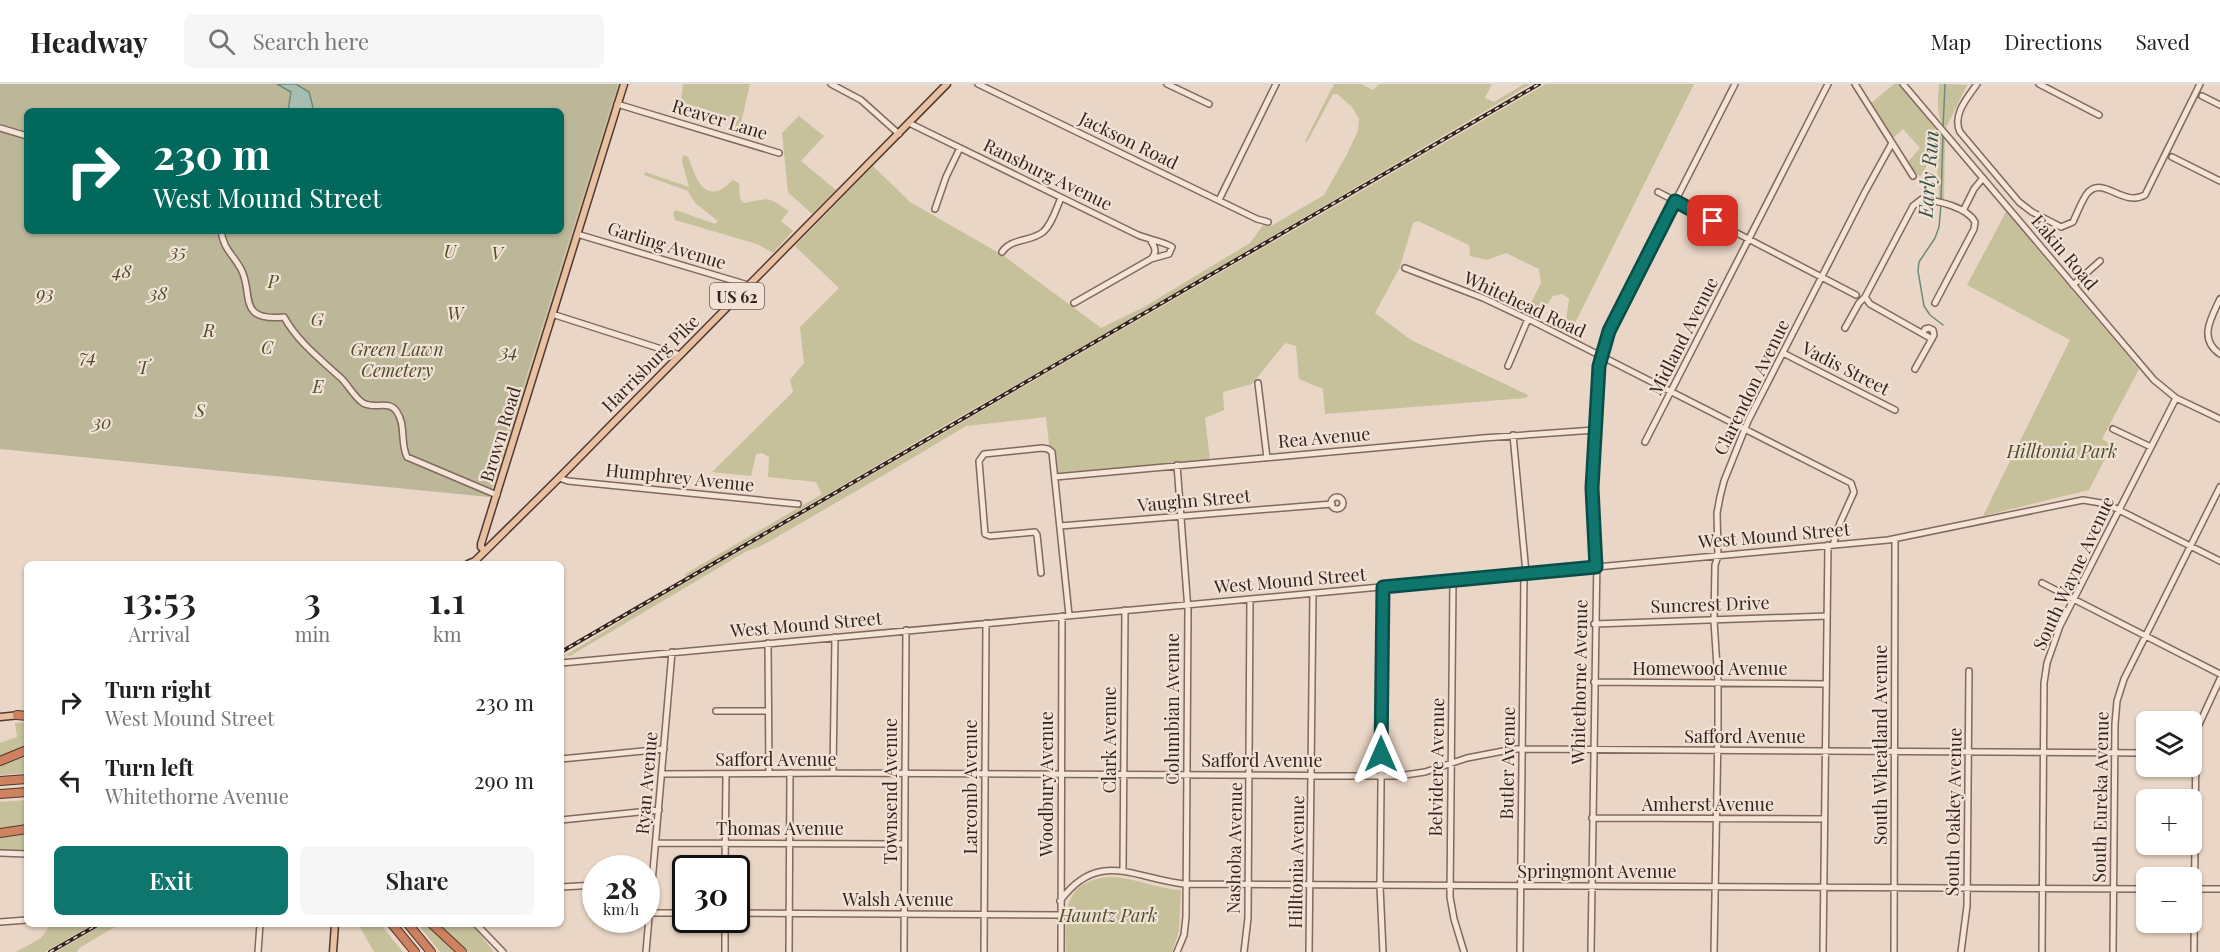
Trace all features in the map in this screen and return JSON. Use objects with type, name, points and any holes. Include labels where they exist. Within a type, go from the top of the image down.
[{"type":"highway","points":[[17,715],[24,715]]},
{"type":"highway","points":[[0,761],[24,751]]},
{"type":"highway","points":[[0,781],[24,779]]},
{"type":"highway","points":[[0,794],[24,792]]},
{"type":"highway","points":[[0,833],[24,830]]},
{"type":"highway","points":[[394,927],[415,952]]},
{"type":"highway","points":[[410,927],[431,952]]},
{"type":"highway","points":[[435,927],[462,952]]},
{"type":"main road","name":"Brown Road","points":[[485,551],[481,544],[624,84]]},
{"type":"main road","name":"Harrisburg Pike","points":[[476,561],[946,84]]},
{"type":"main road","points":[[0,717],[17,715]]},
{"type":"main road","points":[[333,952],[335,927]]},
{"type":"street","points":[[831,84],[861,100],[899,134]]},
{"type":"street","name":"Jackson Road","points":[[978,84],[1257,219],[1268,222]]},
{"type":"street","points":[[1167,84],[1209,104]]},
{"type":"street","points":[[1219,200],[1276,84]]},
{"type":"street","name":"Whitethorne Avenue","points":[[1591,952],[1596,567],[1592,488],[1601,357],[1609,331],[1735,84]]},
{"type":"street","name":"Midland Avenue","points":[[1645,442],[1828,84]]},
{"type":"street","points":[[1855,84],[1913,176]]},
{"type":"street","name":"Eakin Road","points":[[1903,84],[2149,375],[2176,398],[2220,419]]},
{"type":"street","points":[[1977,84],[1959,112],[1957,127],[2019,202],[2032,212],[2061,226],[2073,222],[2087,195],[2093,189],[2105,188],[2128,199],[2138,199],[2145,195],[2200,84]]},
{"type":"street","points":[[2038,84],[2099,116]]},
{"type":"street","points":[[2202,96],[2220,105]]},
{"type":"street","name":"Reaver Lane","points":[[617,104],[779,153]]},
{"type":"street","name":"Ransburg Avenue","points":[[909,123],[1151,241],[1167,244],[1172,249],[1169,254],[1151,259]]},
{"type":"street","points":[[0,128],[24,135]]},
{"type":"street","name":"Clarendon Avenue","points":[[1714,952],[1718,682],[1714,619],[1715,565],[1718,556],[1717,513],[1720,497],[1744,429],[1892,143]]},
{"type":"street","points":[[935,209],[946,177],[960,148]]},
{"type":"street","points":[[2172,157],[2220,182]]},
{"type":"street","points":[[1963,211],[1975,187],[1983,178]]},
{"type":"street","points":[[1658,192],[1856,295]]},
{"type":"street","points":[[1002,252],[1014,242],[1035,237],[1045,231],[1061,198]]},
{"type":"street","points":[[1845,328],[1865,297],[1916,201],[1922,199],[1963,211],[1975,222],[1974,229],[1935,303]]},
{"type":"street","points":[[222,234],[224,246],[242,270],[248,304],[252,309],[265,316],[284,317],[288,325],[320,360],[342,379],[363,403],[373,406],[388,405],[394,408],[400,418],[407,457],[496,495]]},
{"type":"street","name":"Garling Avenue","points":[[577,234],[748,285]]},
{"type":"street","points":[[1074,303],[1151,259],[1155,254],[1155,248],[1151,241]]},
{"type":"street","points":[[2073,285],[2100,261]]},
{"type":"street","name":"Whitehead Road","points":[[1405,268],[1483,298],[1528,319],[1847,481],[1853,488],[1853,496],[1831,545]]},
{"type":"street","points":[[1865,297],[1870,304],[1932,339],[1916,369]]},
{"type":"street","points":[[2220,299],[2207,329],[2210,345],[2220,354]]},
{"type":"street","points":[[552,314],[680,355]]},
{"type":"street","points":[[1508,366],[1528,319]]},
{"type":"street","name":"Vadis Street","points":[[1784,353],[1895,410]]},
{"type":"street","points":[[1258,383],[1267,458]]},
{"type":"street","name":"South Wayne Avenue","points":[[2042,952],[2044,683],[2047,663],[2052,646],[2074,600],[2176,398]]},
{"type":"street","points":[[2113,429],[2151,447]]},
{"type":"street","name":"Rea Avenue","points":[[1055,477],[1513,435],[1595,430]]},
{"type":"street","name":"Butler Avenue","points":[[1513,435],[1525,574],[1520,952]]},
{"type":"street","name":"Woodbury Avenue","points":[[1041,573],[1035,532],[986,535],[979,458],[988,453],[1048,449],[1053,457],[1065,615],[1061,774],[1061,952]]},
{"type":"street","name":"Columbian Avenue","points":[[1177,465],[1187,605],[1186,884],[1184,935],[1177,952]]},
{"type":"street","name":"Humphrey Avenue","points":[[559,478],[568,481],[798,504]]},
{"type":"street","name":"South Eureka Avenue","points":[[2113,952],[2117,701],[2124,679],[2145,635],[2220,486]]},
{"type":"street","name":"West Mound Street","points":[[564,663],[1895,539],[2083,500],[2101,502],[2119,510],[2220,561]]},
{"type":"street","name":"Vaughn Street","points":[[1059,526],[1332,504]]},
{"type":"street","name":"South Wheatland Avenue","points":[[1894,952],[1895,539]]},
{"type":"street","points":[[1823,952],[1827,616],[1831,545]]},
{"type":"street","name":"Belvidere Avenue","points":[[1453,580],[1450,885],[1454,919],[1464,952]]},
{"type":"street","points":[[2042,583],[2220,674]]},
{"type":"street","points":[[1383,587],[1380,884],[1383,952]]},
{"type":"street","name":"Hilltonia Avenue","points":[[1309,952],[1313,593]]},
{"type":"street","name":"Nashoba Avenue","points":[[1244,952],[1248,933],[1249,884],[1250,599]]},
{"type":"street","name":"Clark Avenue","points":[[1123,870],[1125,610]]},
{"type":"street","name":"Suncrest Drive","points":[[1594,624],[1827,616]]},
{"type":"street","name":"Larcomb Avenue","points":[[984,952],[986,623]]},
{"type":"street","name":"Townsend Avenue","points":[[904,952],[906,630]]},
{"type":"street","points":[[833,773],[834,637]]},
{"type":"street","points":[[768,643],[769,773]]},
{"type":"street","name":"Ryan Avenue","points":[[654,855],[672,652]]},
{"type":"street","name":"South Oakley Avenue","points":[[1961,952],[1968,888],[1970,671]]},
{"type":"street","points":[[2202,717],[2220,679]]},
{"type":"street","name":"Homewood Avenue","points":[[1594,682],[1826,684]]},
{"type":"street","points":[[716,711],[768,711]]},
{"type":"street","points":[[564,759],[664,749]]},
{"type":"street","name":"Safford Avenue","points":[[662,774],[1381,776],[1415,774],[1495,752],[1522,750],[2136,753]]},
{"type":"street","points":[[789,952],[790,773]]},
{"type":"street","points":[[725,855],[726,774]]},
{"type":"street","points":[[2193,777],[2193,867]]},
{"type":"street","points":[[564,820],[659,810]]},
{"type":"street","name":"Amherst Avenue","points":[[1592,818],[1824,819]]},
{"type":"street","name":"Thomas Avenue","points":[[656,843],[904,844]]},
{"type":"street","points":[[0,853],[24,854]]},
{"type":"street","name":"Springmont Avenue","points":[[1060,901],[1080,879],[1093,873],[1123,870],[1146,877],[1186,884],[2136,889]]},
{"type":"street","points":[[564,887],[582,886]]},
{"type":"street","points":[[2202,889],[2220,890]]},
{"type":"street","name":"Walsh Avenue","points":[[750,913],[1060,915]]},
{"type":"street","points":[[0,922],[24,920]]},
{"type":"street","points":[[258,952],[260,927]]},
{"type":"street","points":[[479,927],[503,952]]},
{"type":"street","name":"Ryan Avenue","points":[[646,952],[648,933]]},
{"type":"street","points":[[724,952],[725,933]]},
{"type":"street","points":[[2194,933],[2194,952]]},
{"type":"green space","name":"Green Lawn Cemetery","points":[[0,84],[618,84],[489,497],[0,449]]},
{"type":"green space","points":[[618,84],[620,84],[506,454],[491,493]]},
{"type":"green space","points":[[683,84],[750,84],[738,135],[734,133],[737,119],[681,102]]},
{"type":"green space","points":[[1334,84],[1361,84],[1373,90],[1380,84],[1492,84],[1485,98],[1494,102],[1524,84],[1531,84],[686,577],[685,574],[822,494],[816,482],[768,477],[769,457],[762,453],[756,454],[751,476],[712,472],[793,392],[790,380],[804,363],[800,327],[839,288],[795,246],[873,166],[910,202],[1004,256],[1101,328],[1144,307],[1250,243],[1264,224],[1271,226],[1324,195],[1358,131],[1359,119],[1352,107],[1337,94],[1333,94],[1307,142],[1305,141]]},
{"type":"green space","points":[[1546,84],[1694,84],[1571,331],[1565,328],[1569,299],[1563,294],[1553,296],[1541,314],[1532,314],[1527,311],[1541,283],[1539,269],[1506,253],[1487,260],[1470,256],[1469,245],[1418,221],[1413,223],[1400,267],[1375,313],[1411,340],[1528,395],[1526,398],[1325,414],[1323,389],[1299,379],[1296,346],[1285,343],[1252,384],[1223,392],[1224,410],[1205,418],[1210,460],[1058,473],[1056,454],[1049,444],[1046,417],[966,426],[761,546],[747,551],[570,656],[566,655],[645,606]]},
{"type":"green space","points":[[1894,84],[1899,84],[1945,140],[1944,200],[1939,199],[1936,150],[1920,177],[1907,163],[1920,148],[1903,129],[1892,139],[1870,104]]},
{"type":"green space","points":[[1939,84],[1967,85],[1946,128],[1939,113]]},
{"type":"green space","points":[[799,116],[824,136],[801,161],[836,190],[812,214],[788,192],[782,133]]},
{"type":"green space","points":[[683,155],[688,157],[698,180],[706,189],[719,190],[733,180],[739,183],[740,199],[744,203],[768,199],[789,211],[781,221],[793,231],[773,253],[757,244],[675,220],[673,213],[676,210],[715,224],[718,221],[695,203],[688,191],[644,175],[645,172],[689,187],[682,161]]},
{"type":"green space","name":"Hilltonia Park","points":[[2006,212],[2139,369],[2102,439],[2112,445],[2089,490],[1983,516],[2070,340],[1967,285]]},
{"type":"green space","points":[[24,722],[24,747],[0,756],[0,743],[17,737],[15,723]]},
{"type":"green space","points":[[24,757],[24,773],[0,775],[0,765]]},
{"type":"green space","points":[[24,800],[24,826],[0,830],[0,802]]},
{"type":"green space","points":[[24,834],[24,852],[0,852],[0,838]]},
{"type":"green space","name":"Hauntz Park","points":[[1108,877],[1126,878],[1181,890],[1179,931],[1172,952],[1066,952],[1066,913],[1074,893],[1081,886],[1093,880]]},
{"type":"green space","points":[[49,927],[88,927],[45,952],[16,952],[41,938]]},
{"type":"green space","points":[[99,927],[115,927],[79,948],[77,952],[56,952]]},
{"type":"green space","points":[[360,927],[382,927],[403,952],[374,952]]},
{"type":"green space","points":[[420,927],[432,927],[458,952],[440,952]]},
{"type":"green space","points":[[442,927],[474,927],[494,952],[469,952]]},
{"type":"shaded area","points":[[277,84],[296,84],[309,92],[313,108],[288,108],[291,92]]},
{"type":"waterway","name":"Early Run","points":[[1943,129],[1945,84]]},
{"type":"waterway","name":"Early Run","points":[[1941,201],[1943,134]]},
{"type":"waterway","name":"Early Run","points":[[1941,205],[1939,227],[1935,238],[1919,262],[1918,271],[1924,306],[1930,315],[1943,325]]},
{"type":"railway","points":[[564,650],[1539,84]]},
{"type":"railway","points":[[50,952],[94,927]]},
{"type":"route","points":[[1381,754],[1383,587],[1596,567],[1592,502],[1594,442],[1599,366],[1609,331],[1675,201],[1713,221]]},
{"type":"park label","name":"35","points":[[178,251]]},
{"type":"park label","name":"U","points":[[450,251]]},
{"type":"park label","name":"V","points":[[497,253]]},
{"type":"park label","name":"48","points":[[122,271]]},
{"type":"park label","name":"P","points":[[273,281]]},
{"type":"park label","name":"93","points":[[45,293]]},
{"type":"park label","name":"38","points":[[158,293]]},
{"type":"park label","name":"W","points":[[455,313]]},
{"type":"park label","name":"G","points":[[317,319]]},
{"type":"park label","name":"R","points":[[209,330]]},
{"type":"park label","name":"C","points":[[267,347]]},
{"type":"park label","name":"34","points":[[509,351]]},
{"type":"park label","name":"74","points":[[88,356]]},
{"type":"park label","name":"T","points":[[143,367]]},
{"type":"park label","name":"E","points":[[318,386]]},
{"type":"park label","name":"S","points":[[200,410]]},
{"type":"park label","name":"30","points":[[102,422]]}]
